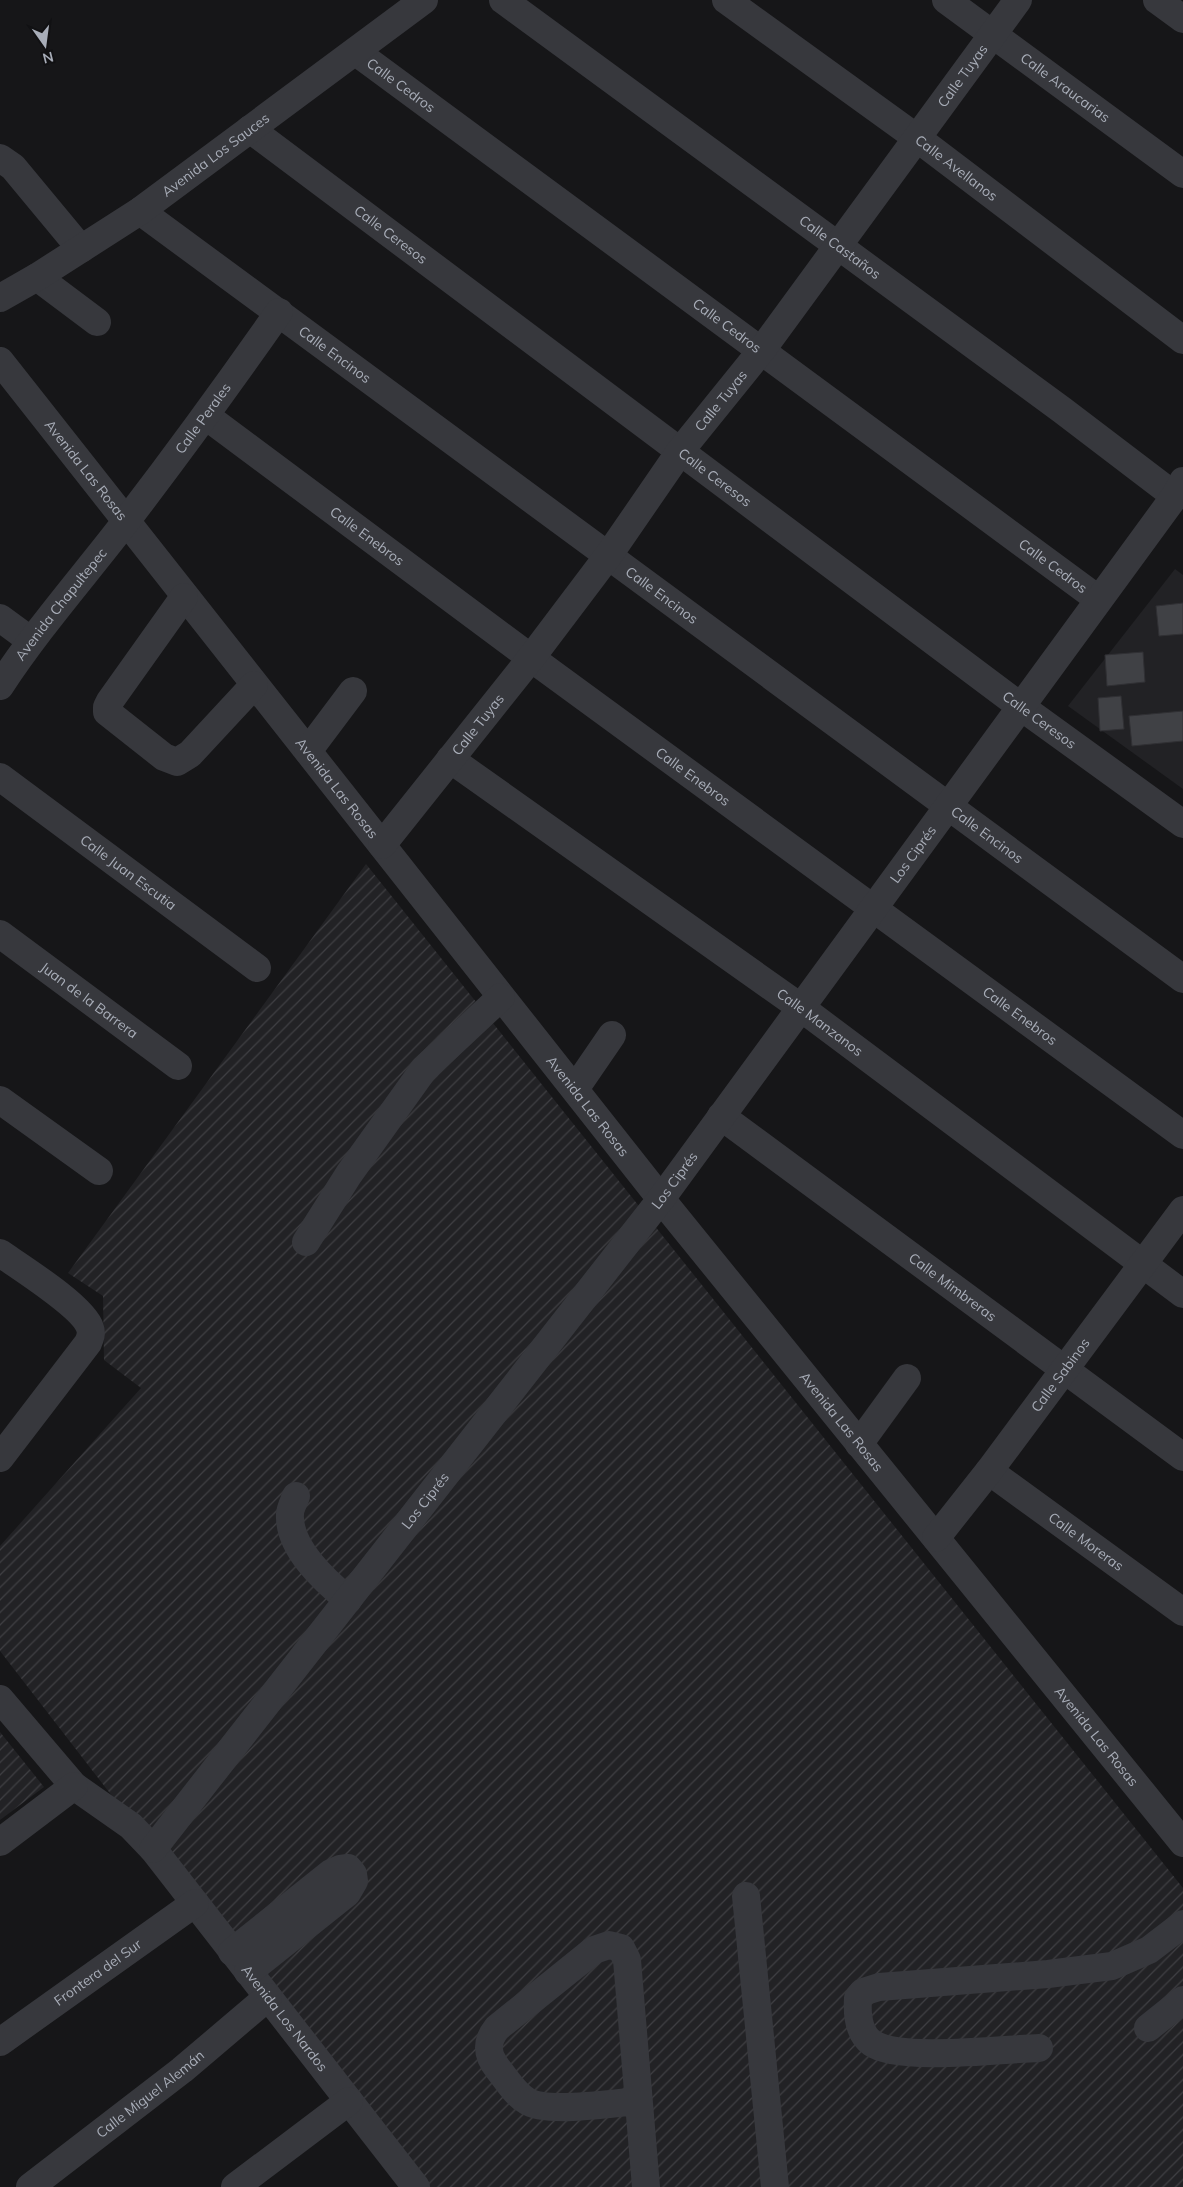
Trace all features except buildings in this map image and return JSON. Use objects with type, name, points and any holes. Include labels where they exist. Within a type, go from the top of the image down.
[{"type":"street","name":"Avenida Los Sauces","points":[[0,298],[37,277],[140,211],[424,0]]},
{"type":"street","name":"Calle Castaños","points":[[503,0],[1062,410],[1179,488]]},
{"type":"street","name":"Calle Avellanos","points":[[726,0],[917,138],[1183,340]]},
{"type":"street","name":"Calle Araucarias","points":[[946,0],[1183,174]]},
{"type":"street","name":"Calle Tuyas","points":[[382,846],[531,658],[608,556],[681,450],[761,351],[1018,0]]},
{"type":"street","points":[[1157,0],[1183,19]]},
{"type":"street","name":"Calle Cedros","points":[[356,52],[1098,599]]},
{"type":"street","name":"Calle Ceresos","points":[[250,129],[681,450],[1020,706],[1183,824]]},
{"type":"street","points":[[0,158],[13,167],[81,249]]},
{"type":"street","name":"Calle Encinos","points":[[140,211],[1183,979]]},
{"type":"street","points":[[37,277],[97,322]]},
{"type":"street","name":"Calle Perales","points":[[125,522],[206,416],[279,312]]},
{"type":"street","name":"Avenida Las Rosas","points":[[0,361],[184,597],[308,751],[661,1199],[1183,1843]]},
{"type":"street","name":"Calle Enebros","points":[[206,416],[531,658],[1183,1135]]},
{"type":"street","name":"Los Ciprés","points":[[152,1849],[661,1199],[1179,488]]},
{"type":"street","name":"Avenida Chapultepec","points":[[0,686],[30,640],[125,522]]},
{"type":"street","points":[[184,597],[110,701],[107,712],[164,757],[177,762],[190,754],[254,685]]},
{"type":"street","points":[[0,618],[30,640]]},
{"type":"street","points":[[308,751],[353,691]]},
{"type":"street","name":"Calle Manzanos","points":[[450,759],[800,1007],[1183,1294]]},
{"type":"street","name":"Calle Juan Escutia","points":[[0,777],[257,968]]},
{"type":"street","name":"Juan de la Barrera","points":[[0,934],[178,1066]]},
{"type":"street","points":[[306,1242],[354,1166],[424,1069],[502,997]]},
{"type":"street","points":[[575,1089],[612,1035]]},
{"type":"street","points":[[0,1100],[98,1172]]},
{"type":"street","name":"Calle Mimbreras","points":[[721,1116],[1183,1457]]},
{"type":"street","name":"Calle Sabinos","points":[[936,1538],[989,1471],[1183,1210]]},
{"type":"street","points":[[0,1253],[76,1308],[90,1328],[91,1335],[88,1344],[0,1458]]},
{"type":"street","points":[[859,1444],[907,1378]]},
{"type":"street","name":"Calle Moreras","points":[[989,1471],[1183,1612]]},
{"type":"street","points":[[296,1496],[290,1514],[297,1540],[316,1570],[348,1600]]},
{"type":"street","name":"Avenida Los Nardos","points":[[0,1699],[74,1786],[131,1826],[152,1849],[416,2187]]},
{"type":"street","points":[[0,1842],[74,1786]]},
{"type":"street","points":[[746,1896],[775,2187]]},
{"type":"street","name":"Frontera del Sur","points":[[0,2042],[195,1903]]},
{"type":"street","points":[[1039,2048],[934,2052],[903,2052],[886,2049],[866,2038],[860,2026],[858,1998],[863,1992],[879,1987],[1048,1974],[1112,1966],[1149,1950],[1183,1924]]},
{"type":"street","points":[[638,2101],[558,2107],[528,2102],[521,2096],[488,2054],[491,2036],[497,2028],[594,1950],[616,1945],[625,1952],[628,1960],[646,2187]]},
{"type":"street","name":"Calle Miguel Alemán","points":[[30,2187],[182,2070],[268,1997]]},
{"type":"street","points":[[1148,2028],[1183,2000]]},
{"type":"street","points":[[236,2187],[349,2101]]},
{"type":"shaded area","points":[[1175,569],[1183,575],[1183,789],[1068,706]]},
{"type":"shaded area","points":[[366,864],[1183,1888],[1183,2187],[418,2187],[248,1972],[0,1651],[0,1546],[141,1388],[104,1360],[103,1296],[68,1273]]},
{"type":"shaded area","points":[[0,1732],[44,1787],[0,1820]]}]
